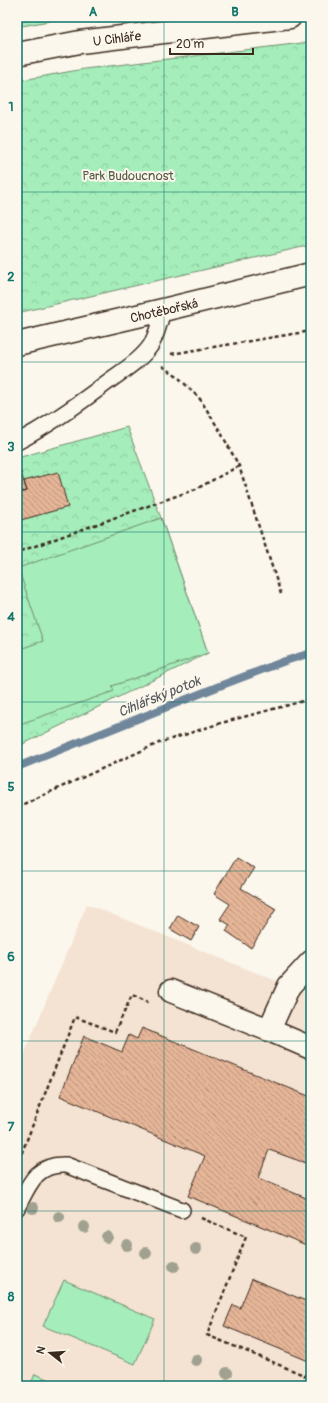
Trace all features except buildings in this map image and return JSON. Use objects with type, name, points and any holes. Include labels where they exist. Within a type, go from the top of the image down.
[{"type":"street","name":"U Cihláře","points":[[17,54],[80,42],[290,17]]},
{"type":"street","name":"Chotěbořská","points":[[17,344],[311,274]]},
{"type":"street","points":[[269,1030],[289,986],[311,962]]},
{"type":"street","points":[[171,991],[311,1048]]},
{"type":"lane","points":[[17,442],[38,431],[69,410],[138,359],[150,345],[164,310]]},
{"type":"lane","points":[[17,1208],[32,1180],[38,1173],[48,1166],[56,1164],[66,1165],[182,1210]]},
{"type":"path","points":[[138,359],[311,331]]},
{"type":"path","points":[[138,359],[158,364],[176,375],[200,399],[220,431],[239,466],[281,594]]},
{"type":"path","points":[[21,551],[196,489],[239,466]]},
{"type":"path","points":[[17,808],[158,743],[221,723],[311,699]]},
{"type":"path","points":[[26,1191],[18,1164],[75,1017],[115,1032],[132,995],[150,1003]]},
{"type":"path","points":[[182,1210],[246,1237],[207,1335],[311,1378]]},
{"type":"shaded area","points":[[87,904],[311,994],[311,1386],[17,1386],[17,1071]]},
{"type":"green space","points":[[17,17],[70,17],[17,27]]},
{"type":"green space","name":"Park Budoucnost","points":[[311,42],[311,245],[17,313],[17,81],[84,69]]},
{"type":"green space","points":[[127,427],[161,518],[208,653],[17,747],[17,458]]},
{"type":"green space","points":[[161,518],[208,653],[112,686],[114,691],[17,725],[17,650],[43,641],[18,568]]},
{"type":"green space","points":[[64,1280],[155,1319],[135,1364],[43,1326]]},
{"type":"green space","points":[[35,1374],[64,1386],[30,1386]]},
{"type":"waterway","name":"Cihlářský potok","points":[[17,767],[222,685],[285,661],[311,653]]}]
